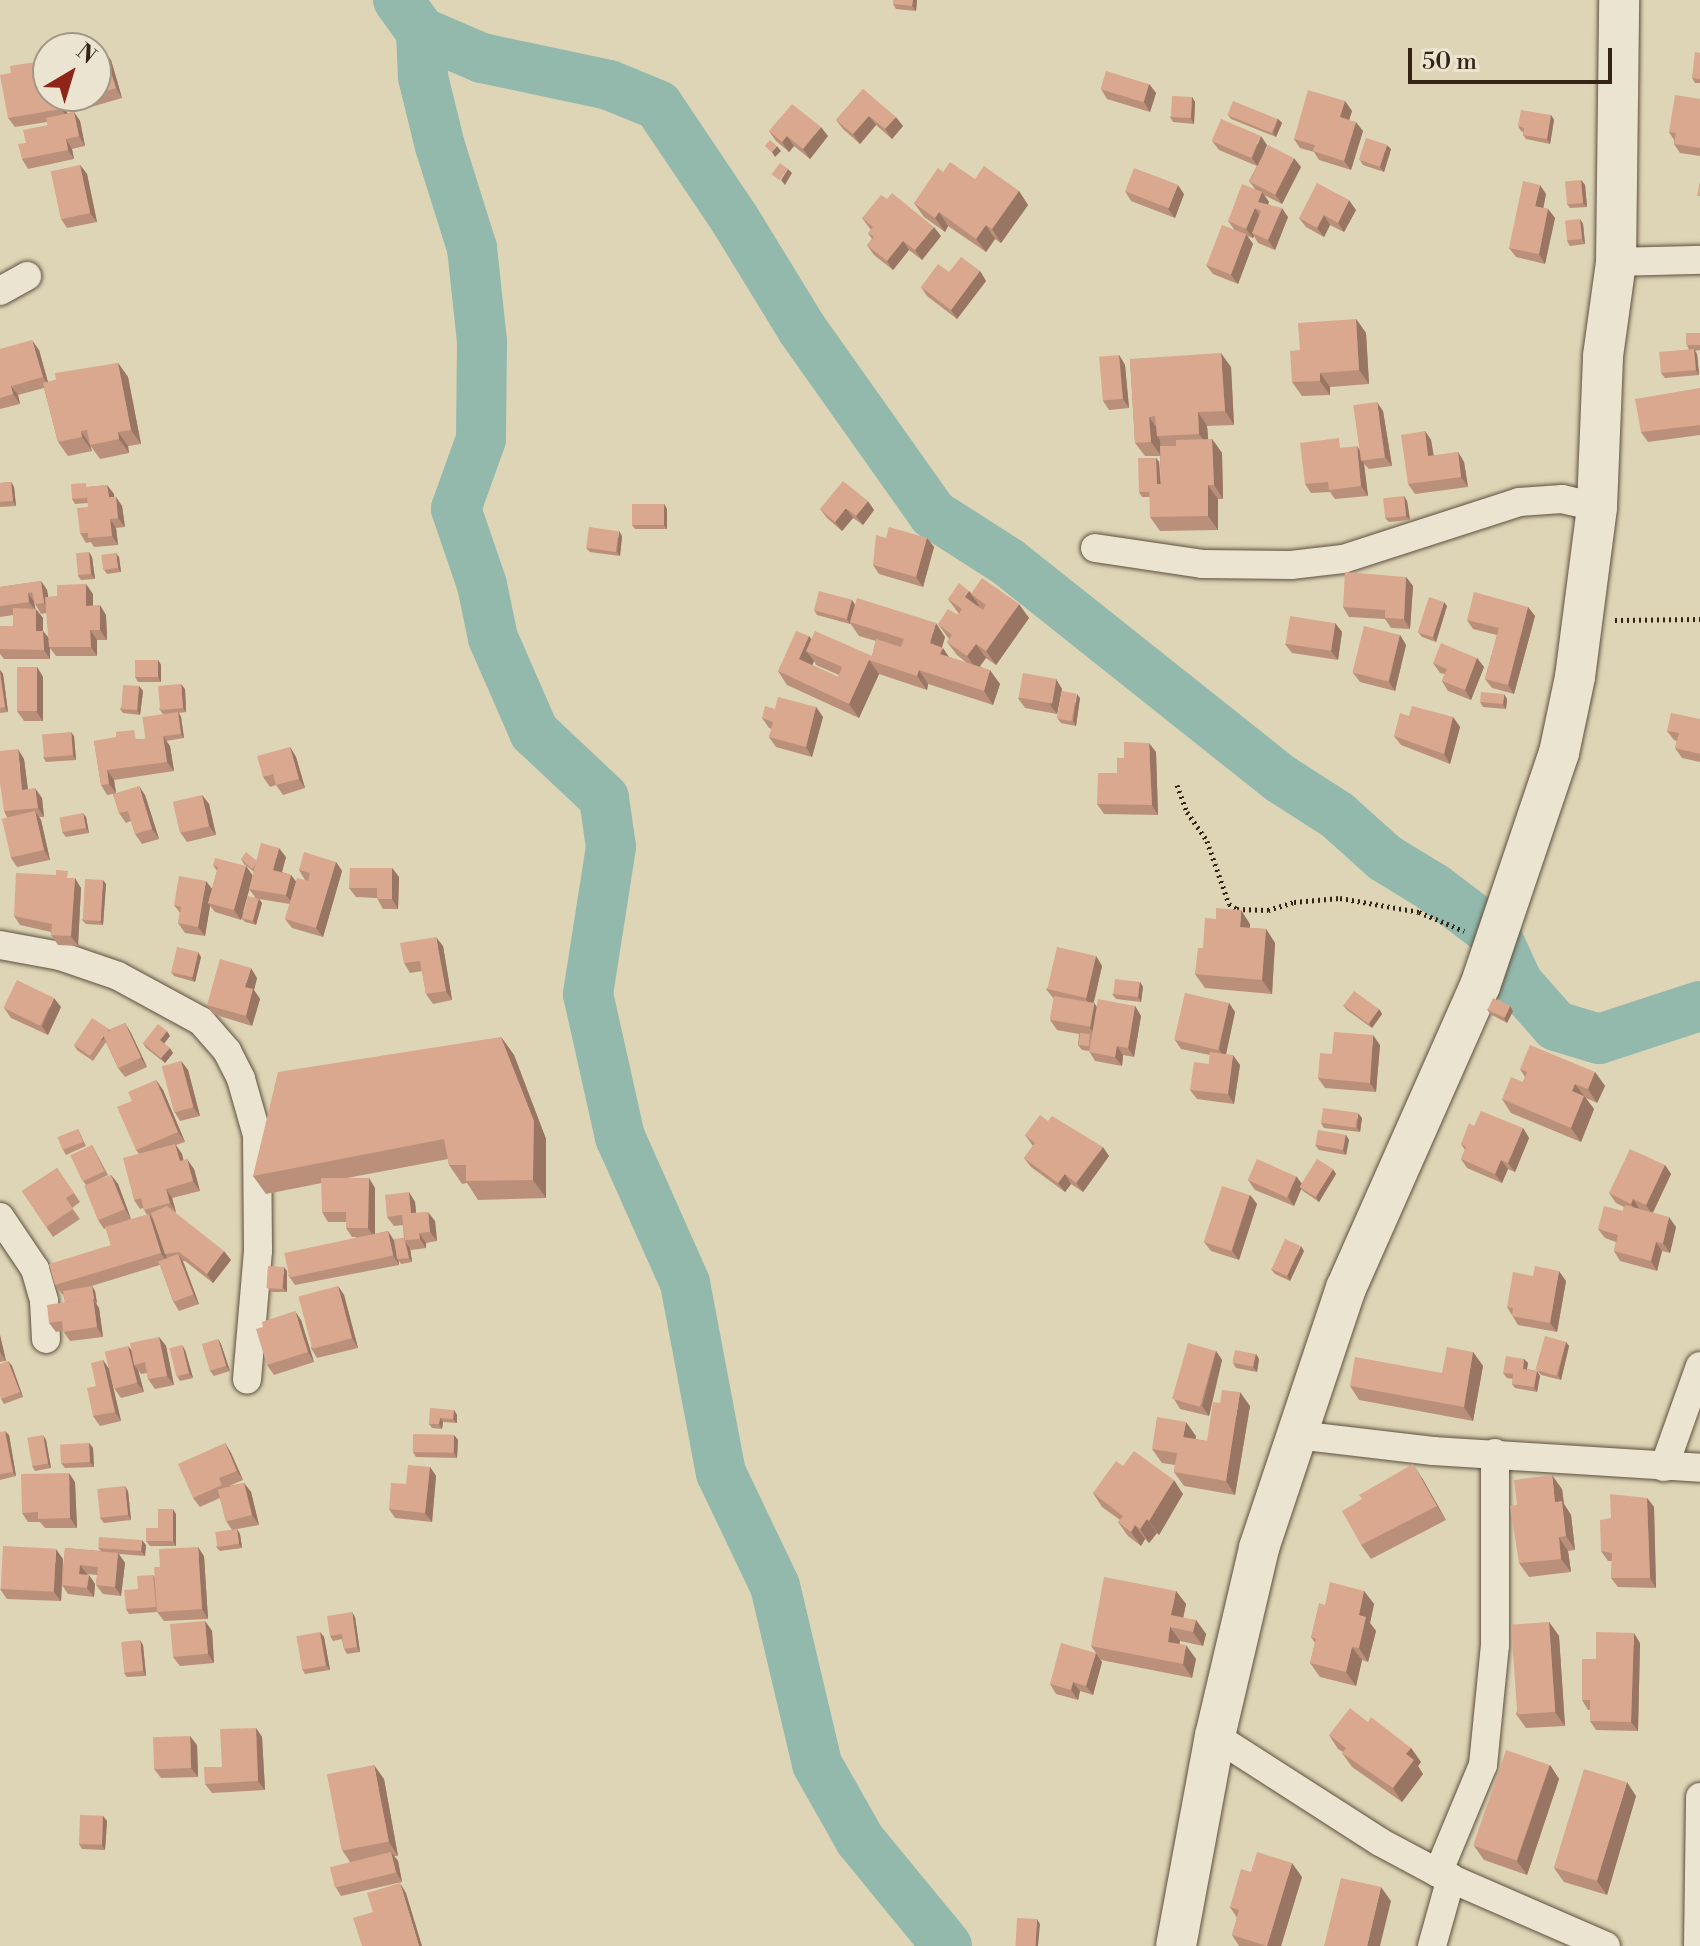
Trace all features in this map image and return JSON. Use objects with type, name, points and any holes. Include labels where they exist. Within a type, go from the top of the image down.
[{"type":"street","points":[[1176,1946],[1215,1736],[1259,1548],[1346,1288],[1480,986],[1559,753],[1582,623],[1597,507],[1603,356],[1616,262],[1619,0]]},
{"type":"street","points":[[1616,262],[1700,260]]},
{"type":"street","points":[[0,291],[27,276]]},
{"type":"street","points":[[1095,548],[1202,564],[1291,565],[1343,559],[1519,502],[1562,499],[1597,507]]},
{"type":"street","points":[[0,945],[60,956],[118,976],[201,1021],[227,1051],[241,1079],[257,1135],[258,1251],[247,1380]]},
{"type":"street","points":[[0,1217],[35,1269],[44,1301],[46,1339]]},
{"type":"street","points":[[1664,1467],[1700,1366]]},
{"type":"street","points":[[1297,1435],[1433,1451],[1700,1468]]},
{"type":"street","points":[[1432,1946],[1444,1876],[1483,1765],[1495,1645],[1495,1453]]},
{"type":"street","points":[[1215,1736],[1380,1842],[1444,1876],[1606,1946]]},
{"type":"street","points":[[1698,1946],[1700,1797]]},
{"type":"path","points":[[1582,623],[1700,619]]},
{"type":"path","points":[[1177,785],[1187,812],[1207,841],[1229,904],[1237,909],[1268,910],[1294,902],[1340,898],[1373,903],[1419,912],[1451,924],[1492,949]]},
{"type":"building","points":[[893,0],[913,0],[912,6],[893,4]]},
{"type":"building","points":[[1695,52],[1700,53],[1700,79],[1692,78]]},
{"type":"building","points":[[32,63],[32,112],[43,112],[8,118],[0,75],[11,73],[10,66]]},
{"type":"building","points":[[1106,71],[1149,84],[1143,102],[1100,89]]},
{"type":"building","points":[[863,89],[896,117],[885,129],[869,116],[853,134],[836,120]]},
{"type":"building","points":[[1308,90],[1345,101],[1340,117],[1356,122],[1344,161],[1313,151],[1315,145],[1294,139]]},
{"type":"building","points":[[1675,95],[1700,99],[1700,148],[1674,144],[1676,133],[1669,132]]},
{"type":"building","points":[[1172,96],[1192,97],[1191,118],[1171,117]]},
{"type":"building","points":[[1233,101],[1278,119],[1272,133],[1227,115]]},
{"type":"building","points":[[792,104],[821,127],[803,149],[787,136],[782,142],[769,131]]},
{"type":"building","points":[[1521,110],[1551,115],[1547,139],[1523,135],[1524,128],[1518,126]]},
{"type":"building","points":[[74,112],[79,136],[66,139],[68,150],[22,159],[18,144],[26,143],[23,130],[48,125],[46,118]]},
{"type":"building","points":[[1221,119],[1261,136],[1251,158],[1212,141]]},
{"type":"building","points":[[1366,138],[1387,145],[1380,167],[1359,160]]},
{"type":"building","points":[[770,140],[777,146],[772,152],[765,146]]},
{"type":"building","points":[[1268,145],[1294,158],[1275,195],[1249,182]]},
{"type":"building","points":[[950,162],[975,179],[984,166],[1019,191],[992,229],[986,225],[976,239],[939,212],[935,218],[914,203],[938,168],[943,172]]},
{"type":"building","points":[[780,163],[788,169],[780,180],[772,174]]},
{"type":"building","points":[[80,165],[90,213],[61,219],[51,171]]},
{"type":"building","points":[[1134,168],[1178,185],[1169,208],[1125,191]]},
{"type":"building","points":[[1581,180],[1583,203],[1567,204],[1565,181]]},
{"type":"building","points":[[1523,181],[1540,185],[1535,206],[1548,209],[1539,254],[1509,248]]},
{"type":"building","points":[[1317,183],[1349,200],[1338,223],[1324,215],[1317,228],[1299,218]]},
{"type":"building","points":[[1242,184],[1262,192],[1258,202],[1282,208],[1268,240],[1252,233],[1261,211],[1255,208],[1246,229],[1228,221]]},
{"type":"building","points":[[892,193],[934,227],[915,250],[903,241],[887,261],[867,245],[874,237],[868,233],[873,227],[862,218],[881,195],[887,199]]},
{"type":"building","points":[[1580,219],[1582,239],[1567,240],[1565,221]]},
{"type":"building","points":[[1222,225],[1246,234],[1231,274],[1207,265]]},
{"type":"building","points":[[961,257],[980,271],[951,310],[921,287],[938,264],[949,272]]},
{"type":"building","points":[[1356,319],[1359,370],[1320,373],[1320,381],[1292,382],[1290,351],[1300,350],[1298,323]]},
{"type":"building","points":[[1686,333],[1700,333],[1700,345],[1686,345]]},
{"type":"building","points":[[32,340],[43,377],[11,386],[13,394],[0,398],[0,349]]},
{"type":"building","points":[[1694,349],[1696,370],[1661,373],[1659,352]]},
{"type":"building","points":[[1221,353],[1225,411],[1198,412],[1199,434],[1157,436],[1155,416],[1149,417],[1151,442],[1135,443],[1130,359]]},
{"type":"building","points":[[1119,355],[1123,399],[1103,401],[1099,357]]},
{"type":"building","points":[[118,363],[131,430],[118,432],[119,439],[90,445],[87,430],[81,431],[82,437],[58,442],[43,383],[56,380],[55,373]]},
{"type":"building","points":[[1700,388],[1700,425],[1641,432],[1635,399]]},
{"type":"building","points":[[1377,402],[1385,457],[1361,461],[1353,405]]},
{"type":"building","points":[[1425,431],[1428,456],[1458,452],[1461,477],[1408,484],[1401,435]]},
{"type":"building","points":[[1339,438],[1340,448],[1357,446],[1361,486],[1329,490],[1328,482],[1305,484],[1300,443]]},
{"type":"building","points":[[1212,439],[1214,485],[1208,485],[1208,516],[1150,517],[1149,484],[1161,484],[1160,446],[1176,446],[1176,440]]},
{"type":"building","points":[[1138,458],[1156,458],[1157,484],[1149,484],[1149,492],[1139,492]]},
{"type":"building","points":[[843,481],[868,501],[856,516],[846,508],[835,522],[820,509]]},
{"type":"building","points":[[11,482],[13,501],[0,502],[0,483]]},
{"type":"building","points":[[86,483],[87,498],[72,499],[71,484]]},
{"type":"building","points":[[107,485],[109,497],[116,497],[118,518],[110,519],[112,536],[88,538],[88,533],[80,533],[77,508],[88,507],[86,487]]},
{"type":"building","points":[[1404,496],[1406,516],[1385,518],[1383,498]]},
{"type":"building","points":[[632,504],[664,504],[664,525],[632,525]]},
{"type":"building","points":[[589,527],[619,531],[616,552],[586,548]]},
{"type":"building","points":[[889,527],[927,538],[916,577],[873,565],[876,535],[886,538]]},
{"type":"building","points":[[89,552],[91,574],[78,575],[76,553]]},
{"type":"building","points":[[116,553],[118,568],[103,570],[101,555]]},
{"type":"building","points":[[1345,572],[1406,577],[1404,619],[1385,618],[1385,610],[1343,607]]},
{"type":"building","points":[[982,578],[1019,604],[986,651],[976,644],[967,656],[947,642],[952,635],[938,624],[948,609],[958,615],[962,609],[948,599],[959,583],[969,591],[965,597],[983,610],[986,605],[971,594]]},
{"type":"building","points":[[41,581],[44,603],[35,604],[32,592],[28,593],[29,602],[0,606],[0,587]]},
{"type":"building","points":[[86,584],[86,606],[100,605],[100,630],[90,630],[91,647],[49,647],[45,597],[57,597],[57,585]]},
{"type":"building","points":[[819,591],[852,600],[847,619],[814,610]]},
{"type":"building","points":[[1474,592],[1528,607],[1508,685],[1485,679],[1499,628],[1467,620]]},
{"type":"building","points":[[1429,597],[1444,602],[1433,637],[1418,632]]},
{"type":"building","points":[[857,598],[936,623],[930,643],[943,648],[940,654],[990,670],[984,691],[919,670],[917,676],[869,660],[849,704],[778,671],[796,631],[809,636],[799,659],[838,677],[842,667],[806,651],[815,631],[872,656],[876,639],[901,647],[904,639],[850,622]]},
{"type":"building","points":[[13,608],[36,609],[36,631],[43,631],[44,650],[0,649],[0,626],[13,626]]},
{"type":"building","points":[[1290,616],[1335,623],[1331,651],[1286,644]]},
{"type":"building","points":[[1364,626],[1400,635],[1388,682],[1352,673]]},
{"type":"building","points":[[1441,643],[1477,658],[1465,690],[1442,681],[1447,669],[1433,663]]},
{"type":"building","points":[[135,660],[158,660],[158,677],[135,677]]},
{"type":"building","points":[[17,667],[37,667],[37,711],[17,711]]},
{"type":"building","points":[[0,673],[5,707],[0,708]]},
{"type":"building","points":[[1023,673],[1056,679],[1052,704],[1019,698]]},
{"type":"building","points":[[181,684],[183,708],[160,710],[158,686]]},
{"type":"building","points":[[123,685],[139,686],[137,710],[121,709]]},
{"type":"building","points":[[1062,691],[1077,694],[1071,721],[1057,718]]},
{"type":"building","points":[[1481,692],[1504,694],[1503,704],[1480,702]]},
{"type":"building","points":[[778,697],[816,707],[806,747],[769,737],[773,722],[762,718],[765,706],[775,709]]},
{"type":"building","points":[[1412,706],[1453,717],[1444,754],[1394,736],[1400,713],[1409,716]]},
{"type":"building","points":[[178,712],[181,734],[145,739],[142,717]]},
{"type":"building","points":[[1671,713],[1700,719],[1700,754],[1675,748],[1679,733],[1667,731]]},
{"type":"building","points":[[134,730],[136,740],[163,736],[167,762],[107,770],[109,784],[101,785],[94,741],[116,737],[116,732]]},
{"type":"building","points":[[71,732],[73,755],[44,757],[42,735]]},
{"type":"building","points":[[1124,742],[1149,743],[1152,805],[1097,804],[1098,773],[1117,773],[1117,758],[1124,758]]},
{"type":"building","points":[[290,747],[299,779],[276,785],[273,774],[263,777],[257,756]]},
{"type":"building","points":[[18,749],[22,790],[35,788],[38,808],[4,811],[0,751]]},
{"type":"building","points":[[139,786],[152,829],[135,834],[128,811],[119,813],[113,794]]},
{"type":"building","points":[[202,795],[209,826],[180,833],[173,802]]},
{"type":"building","points":[[35,811],[44,850],[11,858],[2,819]]},
{"type":"building","points":[[83,813],[86,828],[62,832],[59,818]]},
{"type":"building","points":[[261,843],[279,848],[273,870],[291,875],[286,895],[249,889]]},
{"type":"building","points":[[246,852],[257,861],[252,869],[241,859]]},
{"type":"building","points":[[304,852],[336,862],[316,928],[285,919],[297,878],[308,881],[310,873],[299,870]]},
{"type":"building","points":[[215,858],[246,866],[234,910],[208,903],[218,867],[213,865]]},
{"type":"building","points":[[350,868],[392,868],[392,899],[377,899],[377,888],[349,888]]},
{"type":"building","points":[[56,870],[68,871],[67,878],[75,878],[71,936],[51,935],[52,924],[14,916],[16,873],[56,875]]},
{"type":"building","points":[[179,876],[206,881],[198,927],[178,923],[181,907],[174,905]]},
{"type":"building","points":[[85,879],[103,880],[101,921],[83,920]]},
{"type":"building","points":[[248,896],[259,899],[253,921],[242,918]]},
{"type":"building","points":[[1216,908],[1241,910],[1240,927],[1266,929],[1262,980],[1195,974],[1198,948],[1203,948],[1205,918],[1216,919]]},
{"type":"building","points":[[436,937],[446,991],[426,994],[420,961],[404,963],[400,943]]},
{"type":"building","points":[[177,947],[198,952],[193,977],[171,972]]},
{"type":"building","points":[[1057,947],[1096,956],[1086,998],[1047,989]]},
{"type":"building","points":[[220,959],[251,968],[245,987],[253,989],[246,1016],[207,1005]]},
{"type":"building","points":[[1115,979],[1140,982],[1138,997],[1113,994]]},
{"type":"building","points":[[17,980],[54,998],[40,1026],[3,1008]]},
{"type":"building","points":[[1354,991],[1379,1009],[1368,1024],[1343,1006]]},
{"type":"building","points":[[1185,993],[1229,1003],[1218,1050],[1174,1040]]},
{"type":"building","points":[[1054,996],[1094,1003],[1090,1027],[1050,1020]]},
{"type":"building","points":[[1493,998],[1510,1006],[1505,1018],[1488,1010]]},
{"type":"building","points":[[1098,999],[1135,1006],[1128,1048],[1117,1046],[1115,1057],[1089,1052]]},
{"type":"building","points":[[92,1018],[109,1029],[90,1056],[74,1045]]},
{"type":"building","points":[[125,1023],[141,1057],[118,1068],[102,1034]]},
{"type":"building","points":[[158,1024],[167,1031],[160,1040],[170,1048],[161,1058],[143,1043]]},
{"type":"building","points":[[1334,1032],[1373,1035],[1370,1083],[1318,1078],[1320,1053],[1332,1054]]},
{"type":"building","points":[[1080,1033],[1090,1034],[1089,1046],[1079,1045]]},
{"type":"building","points":[[501,1037],[534,1121],[533,1180],[466,1181],[466,1165],[449,1165],[444,1139],[253,1176],[278,1072]]},
{"type":"building","points":[[1530,1045],[1595,1072],[1588,1089],[1575,1084],[1572,1091],[1584,1096],[1571,1128],[1502,1099],[1511,1077],[1523,1082],[1527,1072],[1520,1069]]},
{"type":"building","points":[[1210,1052],[1233,1055],[1228,1094],[1190,1090],[1194,1062],[1209,1064]]},
{"type":"building","points":[[181,1061],[193,1107],[174,1113],[162,1066]]},
{"type":"building","points":[[156,1080],[178,1132],[136,1150],[117,1107],[132,1101],[128,1092]]},
{"type":"building","points":[[1323,1108],[1358,1113],[1356,1128],[1321,1123]]},
{"type":"building","points":[[1481,1111],[1523,1128],[1508,1163],[1501,1160],[1495,1174],[1461,1159],[1466,1147],[1461,1144],[1469,1123],[1474,1126]]},
{"type":"building","points":[[1040,1115],[1048,1121],[1052,1116],[1103,1147],[1076,1183],[1065,1174],[1058,1183],[1024,1158],[1035,1143],[1025,1135]]},
{"type":"building","points":[[78,1129],[83,1142],[62,1150],[57,1137]]},
{"type":"building","points":[[1318,1130],[1346,1135],[1343,1150],[1315,1145]]},
{"type":"building","points":[[175,1144],[180,1161],[187,1159],[193,1181],[166,1189],[170,1203],[144,1210],[141,1198],[134,1200],[123,1158]]},
{"type":"building","points":[[92,1145],[104,1171],[83,1181],[70,1155]]},
{"type":"building","points":[[1630,1149],[1665,1165],[1646,1205],[1633,1199],[1631,1204],[1609,1193]]},
{"type":"building","points":[[1257,1159],[1296,1176],[1287,1198],[1248,1180]]},
{"type":"building","points":[[1317,1159],[1333,1169],[1316,1197],[1300,1187]]},
{"type":"building","points":[[57,1168],[74,1193],[66,1198],[73,1209],[46,1227],[22,1191]]},
{"type":"building","points":[[111,1175],[125,1209],[98,1220],[84,1186]]},
{"type":"building","points":[[321,1178],[369,1178],[368,1228],[346,1228],[346,1212],[322,1212]]},
{"type":"building","points":[[1222,1186],[1250,1195],[1231,1251],[1204,1242]]},
{"type":"building","points":[[409,1192],[411,1213],[428,1212],[430,1232],[419,1233],[420,1239],[405,1240],[402,1215],[387,1217],[385,1195]]},
{"type":"building","points":[[1625,1205],[1669,1217],[1663,1243],[1656,1242],[1651,1261],[1614,1251],[1618,1235],[1598,1229],[1604,1206],[1623,1211]]},
{"type":"building","points":[[167,1206],[224,1251],[207,1274],[179,1252],[165,1254],[151,1213]]},
{"type":"building","points":[[149,1214],[161,1253],[55,1285],[49,1264],[111,1245],[105,1227]]},
{"type":"building","points":[[388,1231],[393,1255],[290,1277],[284,1253]]},
{"type":"building","points":[[404,1238],[409,1258],[397,1259],[394,1239]]},
{"type":"building","points":[[1285,1239],[1301,1246],[1287,1276],[1272,1269]]},
{"type":"building","points":[[178,1254],[193,1294],[174,1302],[158,1262]]},
{"type":"building","points":[[268,1266],[284,1267],[282,1289],[266,1288]]},
{"type":"building","points":[[1535,1266],[1559,1271],[1550,1323],[1512,1316],[1513,1308],[1507,1307],[1513,1272],[1533,1276]]},
{"type":"building","points":[[92,1286],[94,1299],[65,1302],[63,1291]]},
{"type":"building","points":[[338,1286],[352,1338],[312,1349],[298,1297]]},
{"type":"building","points":[[93,1298],[97,1327],[63,1332],[62,1321],[49,1323],[47,1305]]},
{"type":"building","points":[[295,1311],[308,1352],[267,1365],[256,1329],[263,1327],[262,1322]]},
{"type":"building","points":[[1545,1336],[1566,1342],[1557,1376],[1535,1370]]},
{"type":"building","points":[[159,1337],[167,1376],[148,1379],[145,1362],[134,1365],[130,1343]]},
{"type":"building","points":[[218,1339],[226,1366],[210,1371],[202,1344]]},
{"type":"building","points":[[1188,1343],[1216,1351],[1200,1407],[1172,1399]]},
{"type":"building","points":[[182,1345],[189,1373],[176,1376],[169,1348]]},
{"type":"building","points":[[128,1346],[137,1383],[114,1389],[105,1352]]},
{"type":"building","points":[[1447,1347],[1473,1352],[1464,1407],[1350,1386],[1355,1357],[1442,1373]]},
{"type":"building","points":[[1235,1350],[1256,1354],[1253,1367],[1233,1363]]},
{"type":"building","points":[[1506,1356],[1524,1359],[1523,1369],[1537,1371],[1534,1387],[1512,1384],[1513,1374],[1503,1373]]},
{"type":"building","points":[[103,1360],[115,1412],[93,1416],[87,1388],[96,1386],[91,1363]]},
{"type":"building","points":[[8,1361],[20,1392],[1,1399],[0,1364]]},
{"type":"building","points":[[1222,1390],[1240,1392],[1226,1481],[1174,1472],[1177,1453],[1152,1449],[1157,1417],[1186,1422],[1183,1437],[1207,1441],[1213,1402],[1220,1403]]},
{"type":"building","points":[[430,1408],[454,1410],[453,1419],[440,1418],[439,1424],[429,1424]]},
{"type":"building","points":[[5,1431],[13,1472],[0,1474],[0,1432]]},
{"type":"building","points":[[413,1434],[454,1435],[454,1453],[413,1452]]},
{"type":"building","points":[[43,1435],[48,1464],[32,1466],[27,1438]]},
{"type":"building","points":[[89,1443],[90,1462],[61,1463],[60,1445]]},
{"type":"building","points":[[225,1443],[237,1471],[219,1478],[222,1485],[193,1498],[178,1464]]},
{"type":"building","points":[[1134,1451],[1174,1480],[1149,1521],[1147,1519],[1140,1529],[1135,1525],[1131,1532],[1118,1522],[1123,1516],[1093,1493],[1116,1461],[1123,1466]]},
{"type":"building","points":[[1413,1464],[1437,1506],[1361,1545],[1342,1511],[1362,1499],[1359,1495]]},
{"type":"building","points":[[408,1465],[430,1467],[425,1513],[389,1509],[391,1483],[406,1484]]},
{"type":"building","points":[[69,1473],[70,1518],[38,1519],[38,1512],[22,1513],[21,1474]]},
{"type":"building","points":[[1552,1475],[1555,1502],[1562,1501],[1566,1536],[1559,1537],[1561,1559],[1519,1563],[1510,1506],[1517,1505],[1514,1480]]},
{"type":"building","points":[[244,1483],[252,1515],[226,1522],[218,1490]]},
{"type":"building","points":[[125,1486],[128,1515],[100,1518],[97,1489]]},
{"type":"building","points":[[1610,1494],[1647,1498],[1650,1578],[1611,1578],[1612,1553],[1601,1551],[1600,1520],[1611,1518]]},
{"type":"building","points":[[158,1509],[173,1509],[173,1541],[146,1541],[146,1528],[158,1528]]},
{"type":"building","points":[[237,1529],[239,1544],[217,1547],[215,1532]]},
{"type":"building","points":[[99,1537],[142,1540],[141,1551],[98,1548]]},
{"type":"building","points":[[3,1546],[56,1549],[54,1592],[1,1589]]},
{"type":"building","points":[[198,1547],[202,1609],[157,1612],[154,1567],[160,1567],[159,1549]]},
{"type":"building","points":[[65,1548],[118,1553],[115,1587],[96,1585],[98,1567],[80,1565],[79,1574],[89,1575],[87,1588],[62,1585]]},
{"type":"building","points":[[153,1575],[156,1607],[126,1609],[124,1590],[138,1589],[137,1576]]},
{"type":"building","points":[[1104,1577],[1176,1591],[1171,1615],[1196,1620],[1193,1632],[1170,1627],[1168,1642],[1186,1645],[1183,1664],[1091,1646]]},
{"type":"building","points":[[1330,1582],[1364,1591],[1359,1615],[1366,1617],[1359,1648],[1352,1647],[1346,1672],[1310,1663],[1316,1639],[1311,1637],[1319,1603],[1325,1605]]},
{"type":"building","points":[[352,1612],[357,1647],[344,1649],[342,1634],[330,1636],[327,1616]]},
{"type":"building","points":[[205,1621],[208,1654],[173,1657],[170,1624]]},
{"type":"building","points":[[1549,1622],[1555,1712],[1517,1714],[1511,1625]]},
{"type":"building","points":[[320,1632],[326,1665],[302,1670],[296,1636]]},
{"type":"building","points":[[1596,1632],[1634,1633],[1631,1722],[1590,1721],[1590,1700],[1582,1700],[1582,1659],[1596,1659]]},
{"type":"building","points":[[140,1640],[143,1671],[124,1673],[121,1642]]},
{"type":"building","points":[[1061,1643],[1096,1653],[1086,1686],[1073,1682],[1071,1690],[1050,1684]]},
{"type":"building","points":[[1350,1708],[1368,1722],[1371,1717],[1411,1748],[1406,1754],[1414,1760],[1393,1788],[1342,1753],[1346,1748],[1329,1735]]},
{"type":"building","points":[[256,1728],[258,1781],[205,1784],[204,1767],[222,1767],[220,1729]]},
{"type":"building","points":[[190,1736],[191,1768],[154,1769],[153,1737]]},
{"type":"building","points":[[1506,1750],[1549,1765],[1517,1860],[1473,1845]]},
{"type":"building","points":[[374,1765],[389,1842],[342,1851],[327,1774]]},
{"type":"building","points":[[1584,1769],[1627,1782],[1597,1881],[1554,1867]]},
{"type":"building","points":[[80,1815],[103,1816],[102,1845],[79,1844]]},
{"type":"building","points":[[391,1852],[396,1872],[335,1888],[330,1867]]},
{"type":"building","points":[[1257,1852],[1292,1863],[1267,1946],[1232,1935],[1239,1910],[1230,1907],[1241,1869],[1251,1872]]},
{"type":"building","points":[[1341,1878],[1381,1887],[1367,1946],[1324,1946]]},
{"type":"building","points":[[400,1883],[419,1946],[362,1946],[353,1918],[373,1912],[367,1893]]},
{"type":"building","points":[[1017,1918],[1037,1919],[1036,1946],[1016,1946]]},
{"type":"waterway","points":[[398,0],[421,32],[482,58],[609,85],[658,105],[734,218],[802,329],[933,514],[1008,562],[1281,779],[1337,815],[1385,858],[1434,888],[1496,935],[1518,983],[1556,1026],[1599,1039],[1700,1006]]},
{"type":"waterway","points":[[421,32],[423,77],[440,146],[472,248],[482,341],[481,439],[456,509],[482,585],[493,638],[534,732],[604,798],[611,847],[588,994],[620,1137],[685,1283],[721,1473],[775,1586],[817,1764],[860,1840],[947,1946]]}]
